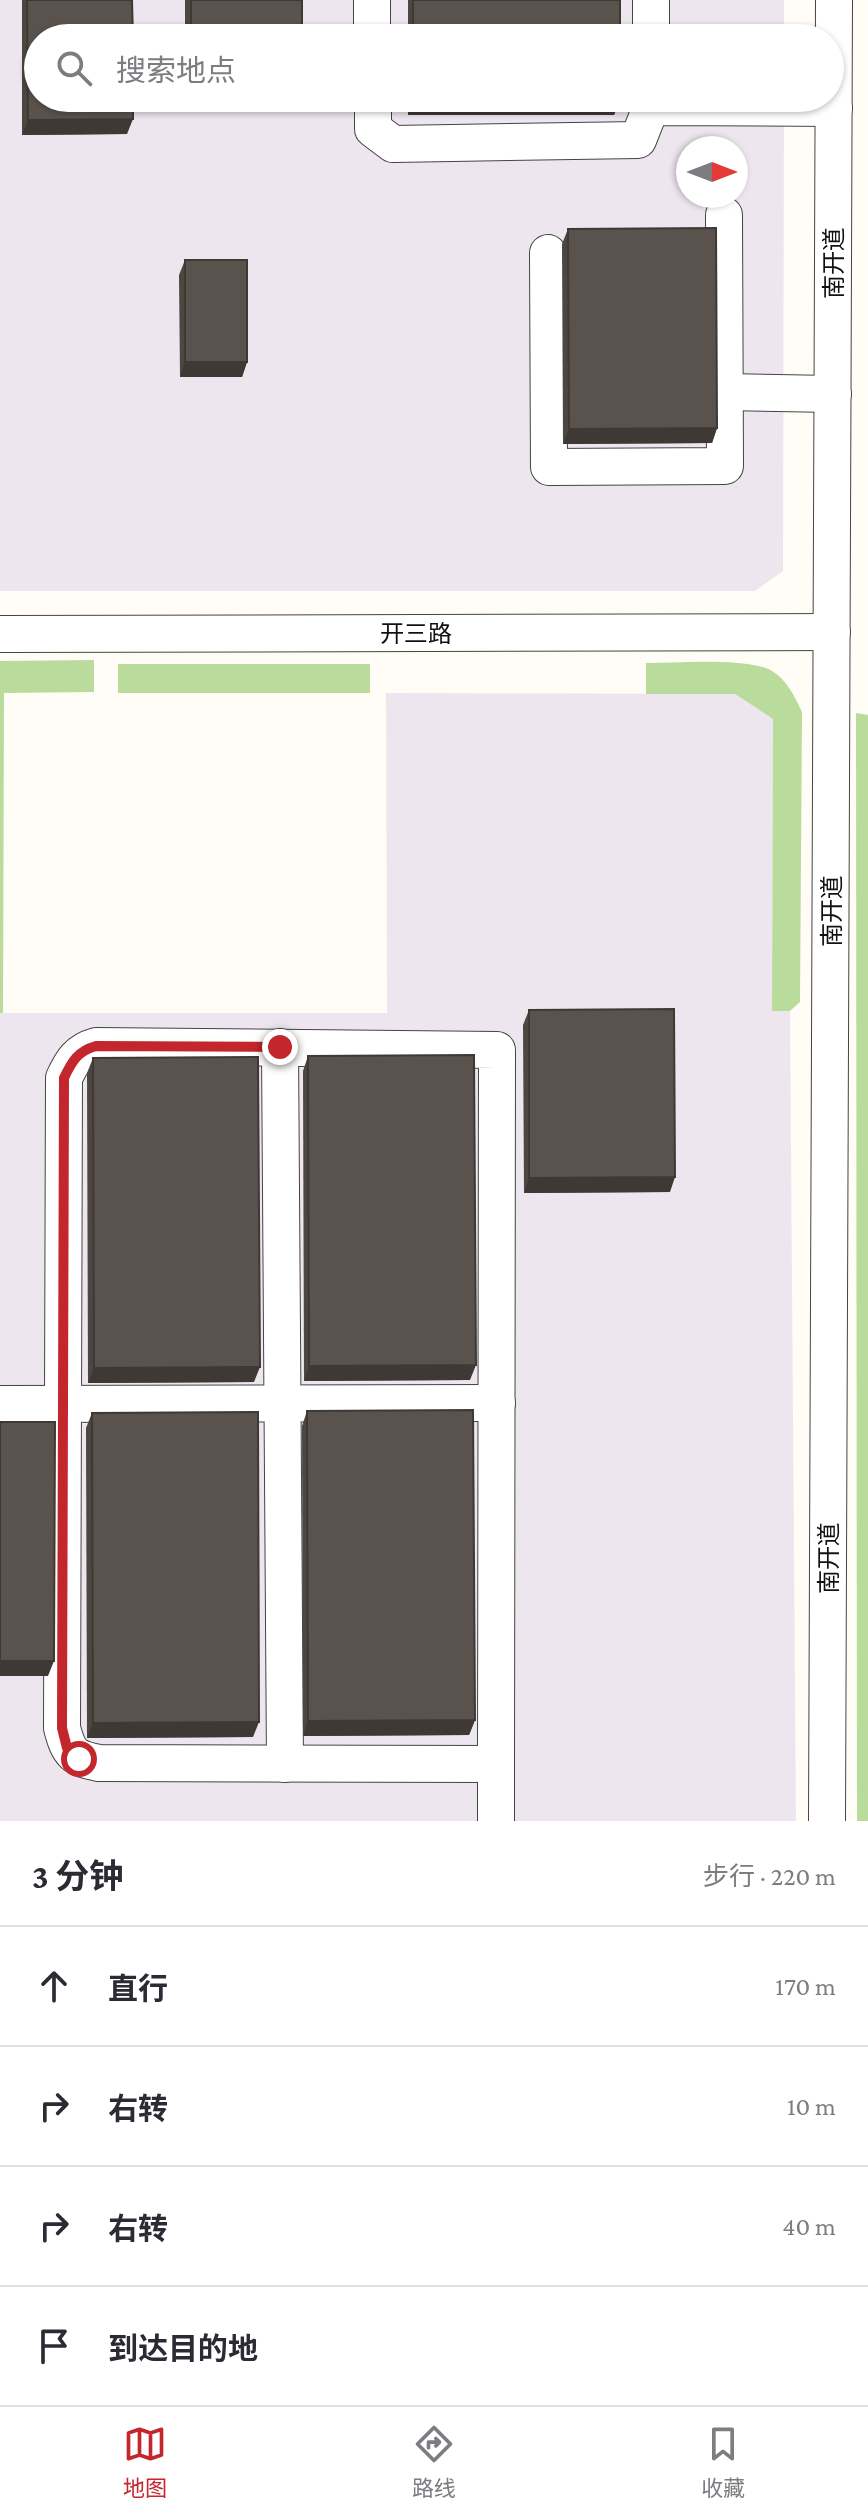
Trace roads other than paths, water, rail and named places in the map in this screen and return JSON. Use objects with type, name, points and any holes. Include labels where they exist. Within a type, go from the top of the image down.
[{"type":"street","points":[[372,0],[372,24]]},
{"type":"street","points":[[651,0],[651,24]]},
{"type":"street","name":"南开道","points":[[834,0],[834,24]]},
{"type":"street","points":[[373,112],[373,129],[393,144],[638,140],[648,112]]},
{"type":"street","name":"南开道","points":[[827,1821],[834,112]]},
{"type":"street","points":[[548,253],[549,467],[725,466],[724,215]]},
{"type":"street","points":[[725,392],[833,394]]},
{"type":"street","name":"开三路","points":[[0,634],[832,632]]},
{"type":"street","points":[[496,1764],[99,1763],[79,1759],[67,1748],[62,1728],[64,1078],[71,1062],[82,1050],[96,1046],[497,1050],[496,1821]]},
{"type":"street","points":[[280,1047],[285,1764]]},
{"type":"street","points":[[0,1404],[497,1403]]}]
